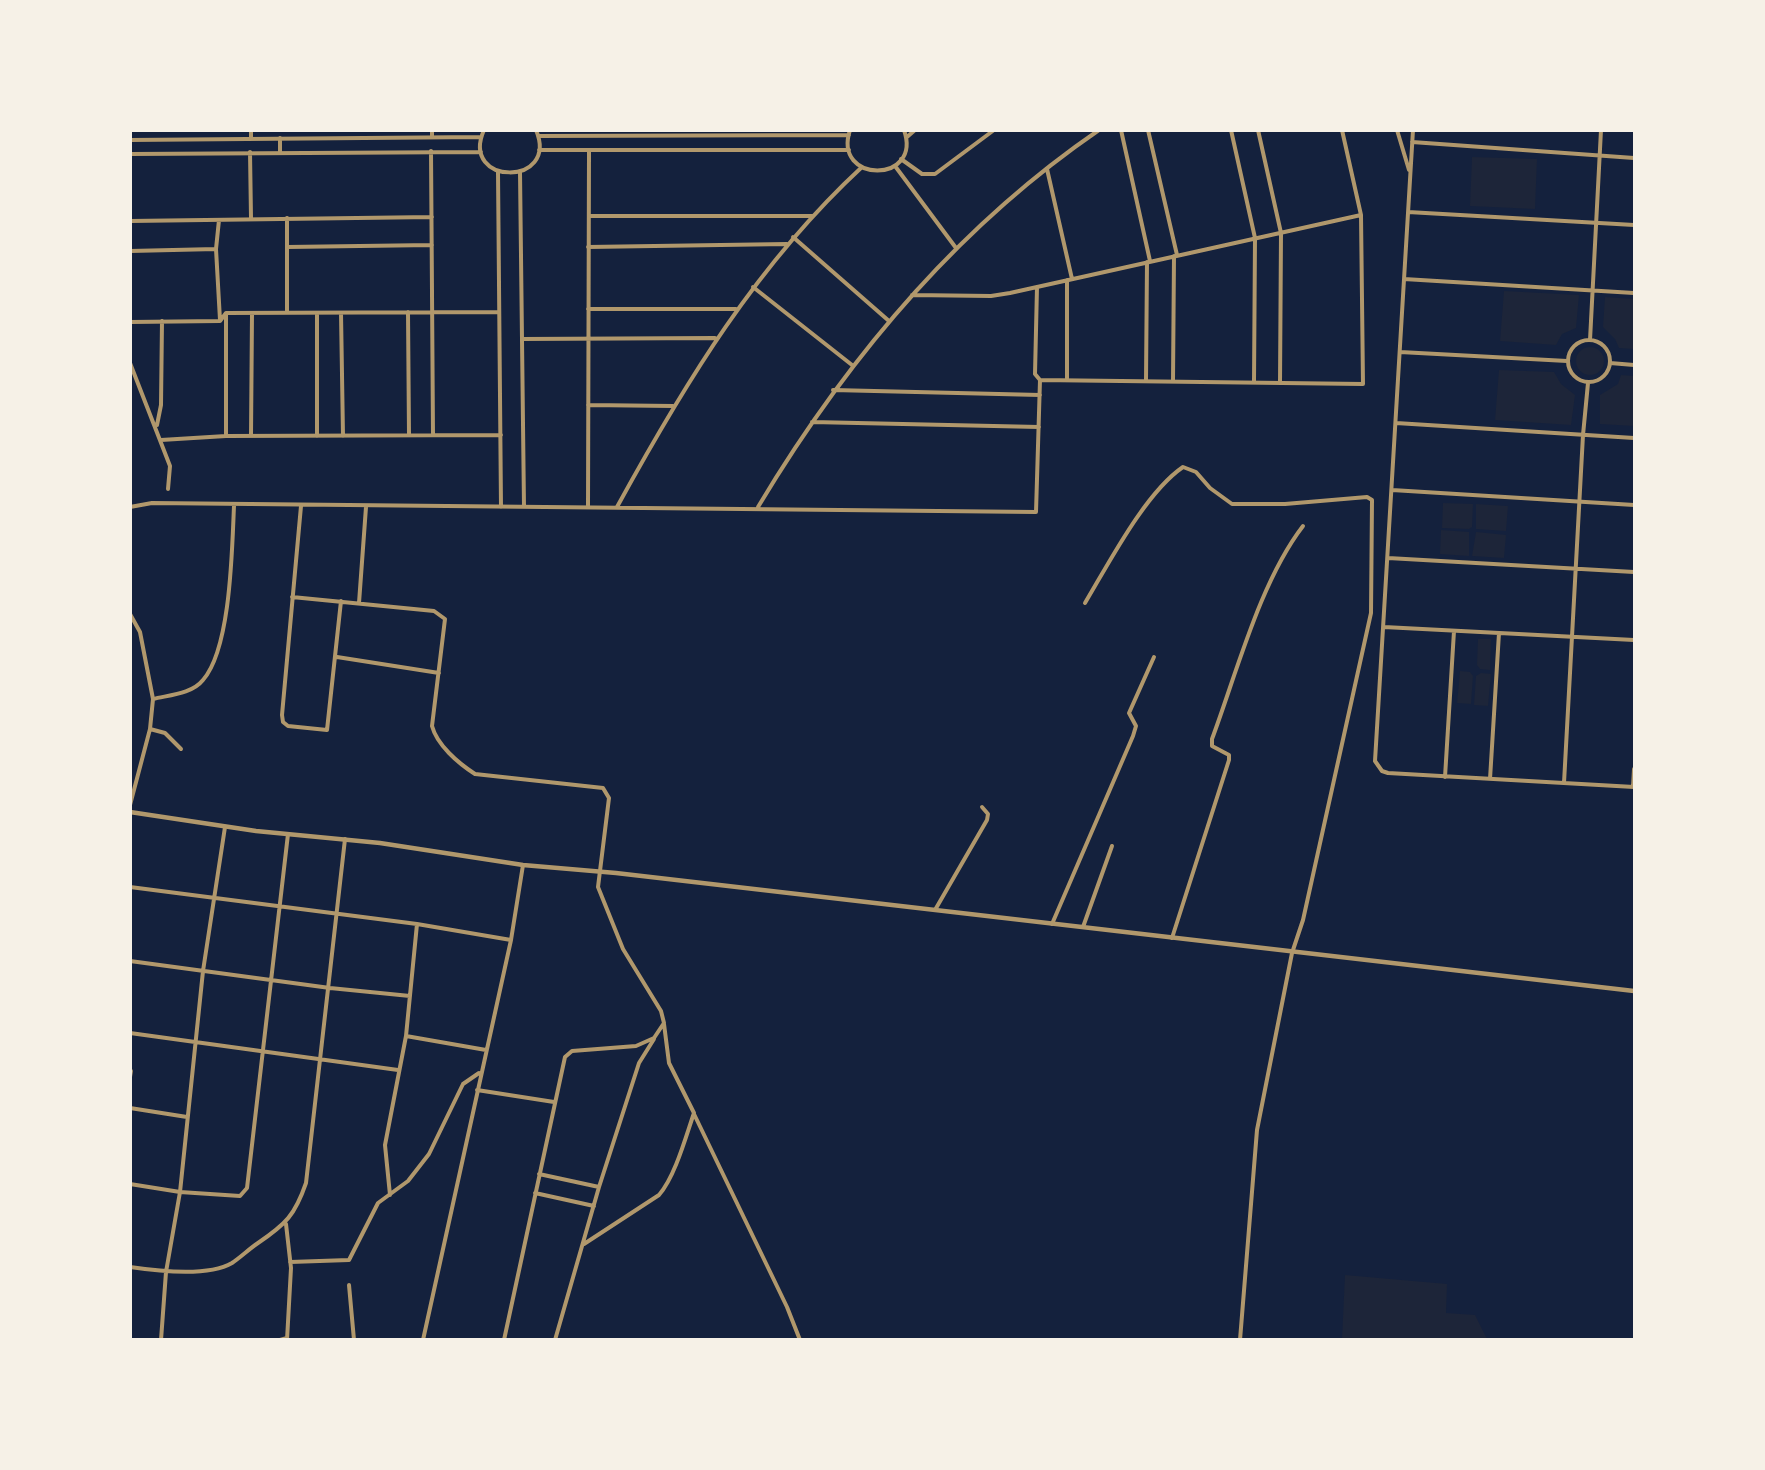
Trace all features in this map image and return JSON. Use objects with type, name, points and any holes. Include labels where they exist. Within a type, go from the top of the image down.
[{"type":"street","points":[[251,130],[251,138]]},
{"type":"street","points":[[432,130],[432,137]]},
{"type":"street","points":[[484,130],[481,137],[481,152],[486,163],[498,172],[520,172],[534,162],[538,150],[536,130]]},
{"type":"street","points":[[538,136],[850,133],[849,150],[862,167],[878,172],[895,166],[906,151],[907,137],[904,130]]},
{"type":"street","points":[[907,137],[915,130]]},
{"type":"street","points":[[901,159],[922,174],[935,174],[994,130]]},
{"type":"street","points":[[758,507],[833,390],[912,295],[956,248],[1047,169],[1099,130]]},
{"type":"street","points":[[1121,130],[1149,262],[1146,381]]},
{"type":"street","points":[[1148,130],[1175,256],[1173,381]]},
{"type":"street","points":[[1231,130],[1255,238],[1254,382]]},
{"type":"street","points":[[1258,130],[1281,233],[1280,383]]},
{"type":"street","points":[[1040,380],[1363,384],[1361,215],[1342,130]]},
{"type":"street","points":[[1397,130],[1410,172],[1409,180]]},
{"type":"street","points":[[1413,130],[1375,761],[1382,771],[1388,773],[1634,787],[1635,769]]},
{"type":"street","points":[[1590,340],[1601,130]]},
{"type":"street","points":[[130,140],[481,137]]},
{"type":"street","points":[[280,138],[280,152]]},
{"type":"street","points":[[1412,142],[1635,158]]},
{"type":"street","points":[[538,150],[849,150]]},
{"type":"street","points":[[431,151],[434,435]]},
{"type":"street","points":[[588,507],[589,151]]},
{"type":"street","points":[[250,152],[251,218]]},
{"type":"street","points":[[130,154],[481,152]]},
{"type":"street","points":[[895,166],[956,248]]},
{"type":"street","points":[[617,507],[673,405],[736,309],[793,237],[862,167]]},
{"type":"street","points":[[1047,169],[1072,279]]},
{"type":"street","points":[[498,172],[501,507]]},
{"type":"street","points":[[520,172],[524,507]]},
{"type":"street","points":[[1408,212],[1635,225]]},
{"type":"street","points":[[912,295],[991,296],[1361,215]]},
{"type":"street","points":[[589,216],[813,216]]},
{"type":"street","points":[[130,220],[432,217]]},
{"type":"street","points":[[287,218],[287,313]]},
{"type":"street","points":[[219,219],[216,249],[220,321]]},
{"type":"street","points":[[793,237],[889,321]]},
{"type":"street","points":[[588,247],[787,244]]},
{"type":"street","points":[[287,247],[432,245]]},
{"type":"street","points":[[130,251],[216,249]]},
{"type":"street","points":[[1404,279],[1635,293]]},
{"type":"street","points":[[1067,280],[1067,380]]},
{"type":"street","points":[[753,287],[852,365]]},
{"type":"street","points":[[130,507],[152,503],[366,507],[758,507],[1036,512],[1040,395],[1040,380],[1035,374],[1037,287]]},
{"type":"street","points":[[588,309],[736,309]]},
{"type":"street","points":[[408,312],[409,435]]},
{"type":"street","points":[[226,313],[500,312]]},
{"type":"street","points":[[220,321],[226,313]]},
{"type":"street","points":[[226,313],[226,436]]},
{"type":"street","points":[[251,436],[252,313]]},
{"type":"street","points":[[317,313],[317,436]]},
{"type":"street","points":[[342,313],[343,436]]},
{"type":"street","points":[[157,427],[161,405],[162,321]]},
{"type":"street","points":[[130,322],[220,321]]},
{"type":"street","points":[[522,339],[716,338]]},
{"type":"street","points":[[1590,340],[1605,347],[1610,363],[1600,379],[1588,383],[1582,382],[1571,374],[1567,361],[1568,354],[1577,344],[1590,340]]},
{"type":"street","points":[[1400,352],[1567,361]]},
{"type":"street","points":[[130,363],[157,427],[170,466],[168,489]]},
{"type":"street","points":[[1610,363],[1635,365]]},
{"type":"street","points":[[1564,783],[1583,435],[1588,383]]},
{"type":"street","points":[[833,390],[1040,395]]},
{"type":"street","points":[[588,405],[673,405]]},
{"type":"street","points":[[812,422],[1039,427]]},
{"type":"street","points":[[1395,423],[1635,438]]},
{"type":"street","points":[[161,440],[226,436],[501,435]]},
{"type":"street","points":[[1084,603],[1153,497],[1168,477],[1183,467],[1196,472],[1210,488],[1232,504],[1285,504],[1367,497],[1372,500],[1373,594],[1369,626],[1303,920],[1292,953],[1257,1130],[1240,1340]]},
{"type":"street","points":[[1392,490],[1635,505]]},
{"type":"street","points":[[153,699],[191,690],[203,681],[212,665],[227,612],[234,506]]},
{"type":"street","points":[[301,506],[283,722],[288,726],[327,730],[337,657],[341,601]]},
{"type":"street","points":[[359,603],[366,507]]},
{"type":"street","points":[[1172,939],[1229,760],[1229,755],[1212,746],[1212,739],[1272,575],[1287,547],[1303,526]]},
{"type":"street","points":[[1388,558],[1635,572]]},
{"type":"street","points":[[292,597],[427,609],[445,619],[432,726],[434,734],[463,766],[475,774],[603,788],[609,798],[598,888],[623,949],[661,1011],[669,1063],[787,1307],[800,1340]]},
{"type":"street","points":[[130,614],[140,632],[153,699],[150,729],[130,805]]},
{"type":"street","points":[[1384,627],[1635,640]]},
{"type":"street","points":[[1445,777],[1454,631]]},
{"type":"street","points":[[1490,779],[1499,633]]},
{"type":"street","points":[[337,657],[440,673]]},
{"type":"street","points":[[1052,925],[1133,736],[1136,726],[1129,713],[1155,657]]},
{"type":"street","points":[[150,729],[165,733],[181,749]]},
{"type":"street","points":[[934,911],[987,820],[988,814],[982,807]]},
{"type":"street","points":[[130,812],[288,834],[345,839],[523,865],[599,871],[1635,991]]},
{"type":"street","points":[[161,1340],[166,1272],[180,1192],[203,971],[225,826]]},
{"type":"street","points":[[130,1184],[180,1192],[240,1196],[244,1193],[288,834]]},
{"type":"street","points":[[130,1267],[166,1272],[221,1268],[232,1263],[286,1224],[298,1206],[306,1183],[339,914],[345,839]]},
{"type":"street","points":[[1083,928],[1112,846]]},
{"type":"street","points":[[423,1340],[511,940],[523,865]]},
{"type":"street","points":[[130,886],[417,924],[511,940]]},
{"type":"street","points":[[390,1195],[385,1144],[406,1036],[417,924]]},
{"type":"street","points":[[130,961],[330,988],[410,996]]},
{"type":"street","points":[[555,1340],[599,1187],[639,1063],[663,1023]]},
{"type":"street","points":[[130,1033],[398,1070]]},
{"type":"street","points":[[406,1036],[486,1050]]},
{"type":"street","points":[[504,1340],[565,1057],[572,1051],[636,1046],[654,1038]]},
{"type":"street","points":[[130,1077],[131,1071]]},
{"type":"street","points":[[290,1262],[349,1260],[378,1203],[408,1181],[429,1154],[463,1084],[480,1073]]},
{"type":"street","points":[[477,1090],[555,1102]]},
{"type":"street","points":[[130,1108],[187,1117]]},
{"type":"street","points":[[583,1245],[664,1190],[694,1113]]},
{"type":"street","points":[[540,1174],[599,1187]]},
{"type":"street","points":[[535,1193],[594,1206]]},
{"type":"street","points":[[280,1340],[287,1339],[290,1262],[286,1224]]},
{"type":"street","points":[[349,1285],[354,1340]]},
{"type":"shaded area","points":[[1472,157],[1537,159],[1535,209],[1470,206]]},
{"type":"shaded area","points":[[1504,291],[1579,295],[1576,328],[1562,334],[1556,345],[1500,341]]},
{"type":"shaded area","points":[[1605,297],[1634,299],[1634,349],[1619,348],[1615,339],[1603,327]]},
{"type":"shaded area","points":[[1590,347],[1600,351],[1604,361],[1600,371],[1590,375],[1580,371],[1576,361],[1580,351]]},
{"type":"shaded area","points":[[1499,370],[1554,372],[1561,384],[1575,395],[1571,425],[1495,420]]},
{"type":"shaded area","points":[[1621,375],[1634,376],[1634,426],[1600,424],[1600,395],[1618,384]]},
{"type":"shaded area","points":[[1443,503],[1473,504],[1472,527],[1469,529],[1442,528]]},
{"type":"shaded area","points":[[1476,504],[1508,506],[1506,531],[1476,529]]},
{"type":"shaded area","points":[[1441,530],[1469,532],[1469,556],[1440,554]]},
{"type":"shaded area","points":[[1476,532],[1506,535],[1504,558],[1472,556]]},
{"type":"shaded area","points":[[1478,639],[1491,639],[1490,670],[1480,669],[1477,665]]},
{"type":"shaded area","points":[[1460,671],[1470,672],[1473,676],[1471,704],[1457,703]]},
{"type":"shaded area","points":[[1481,673],[1491,674],[1488,706],[1474,705],[1476,676]]},
{"type":"shaded area","points":[[1345,1275],[1447,1284],[1446,1313],[1475,1315],[1487,1339],[1342,1339]]}]
